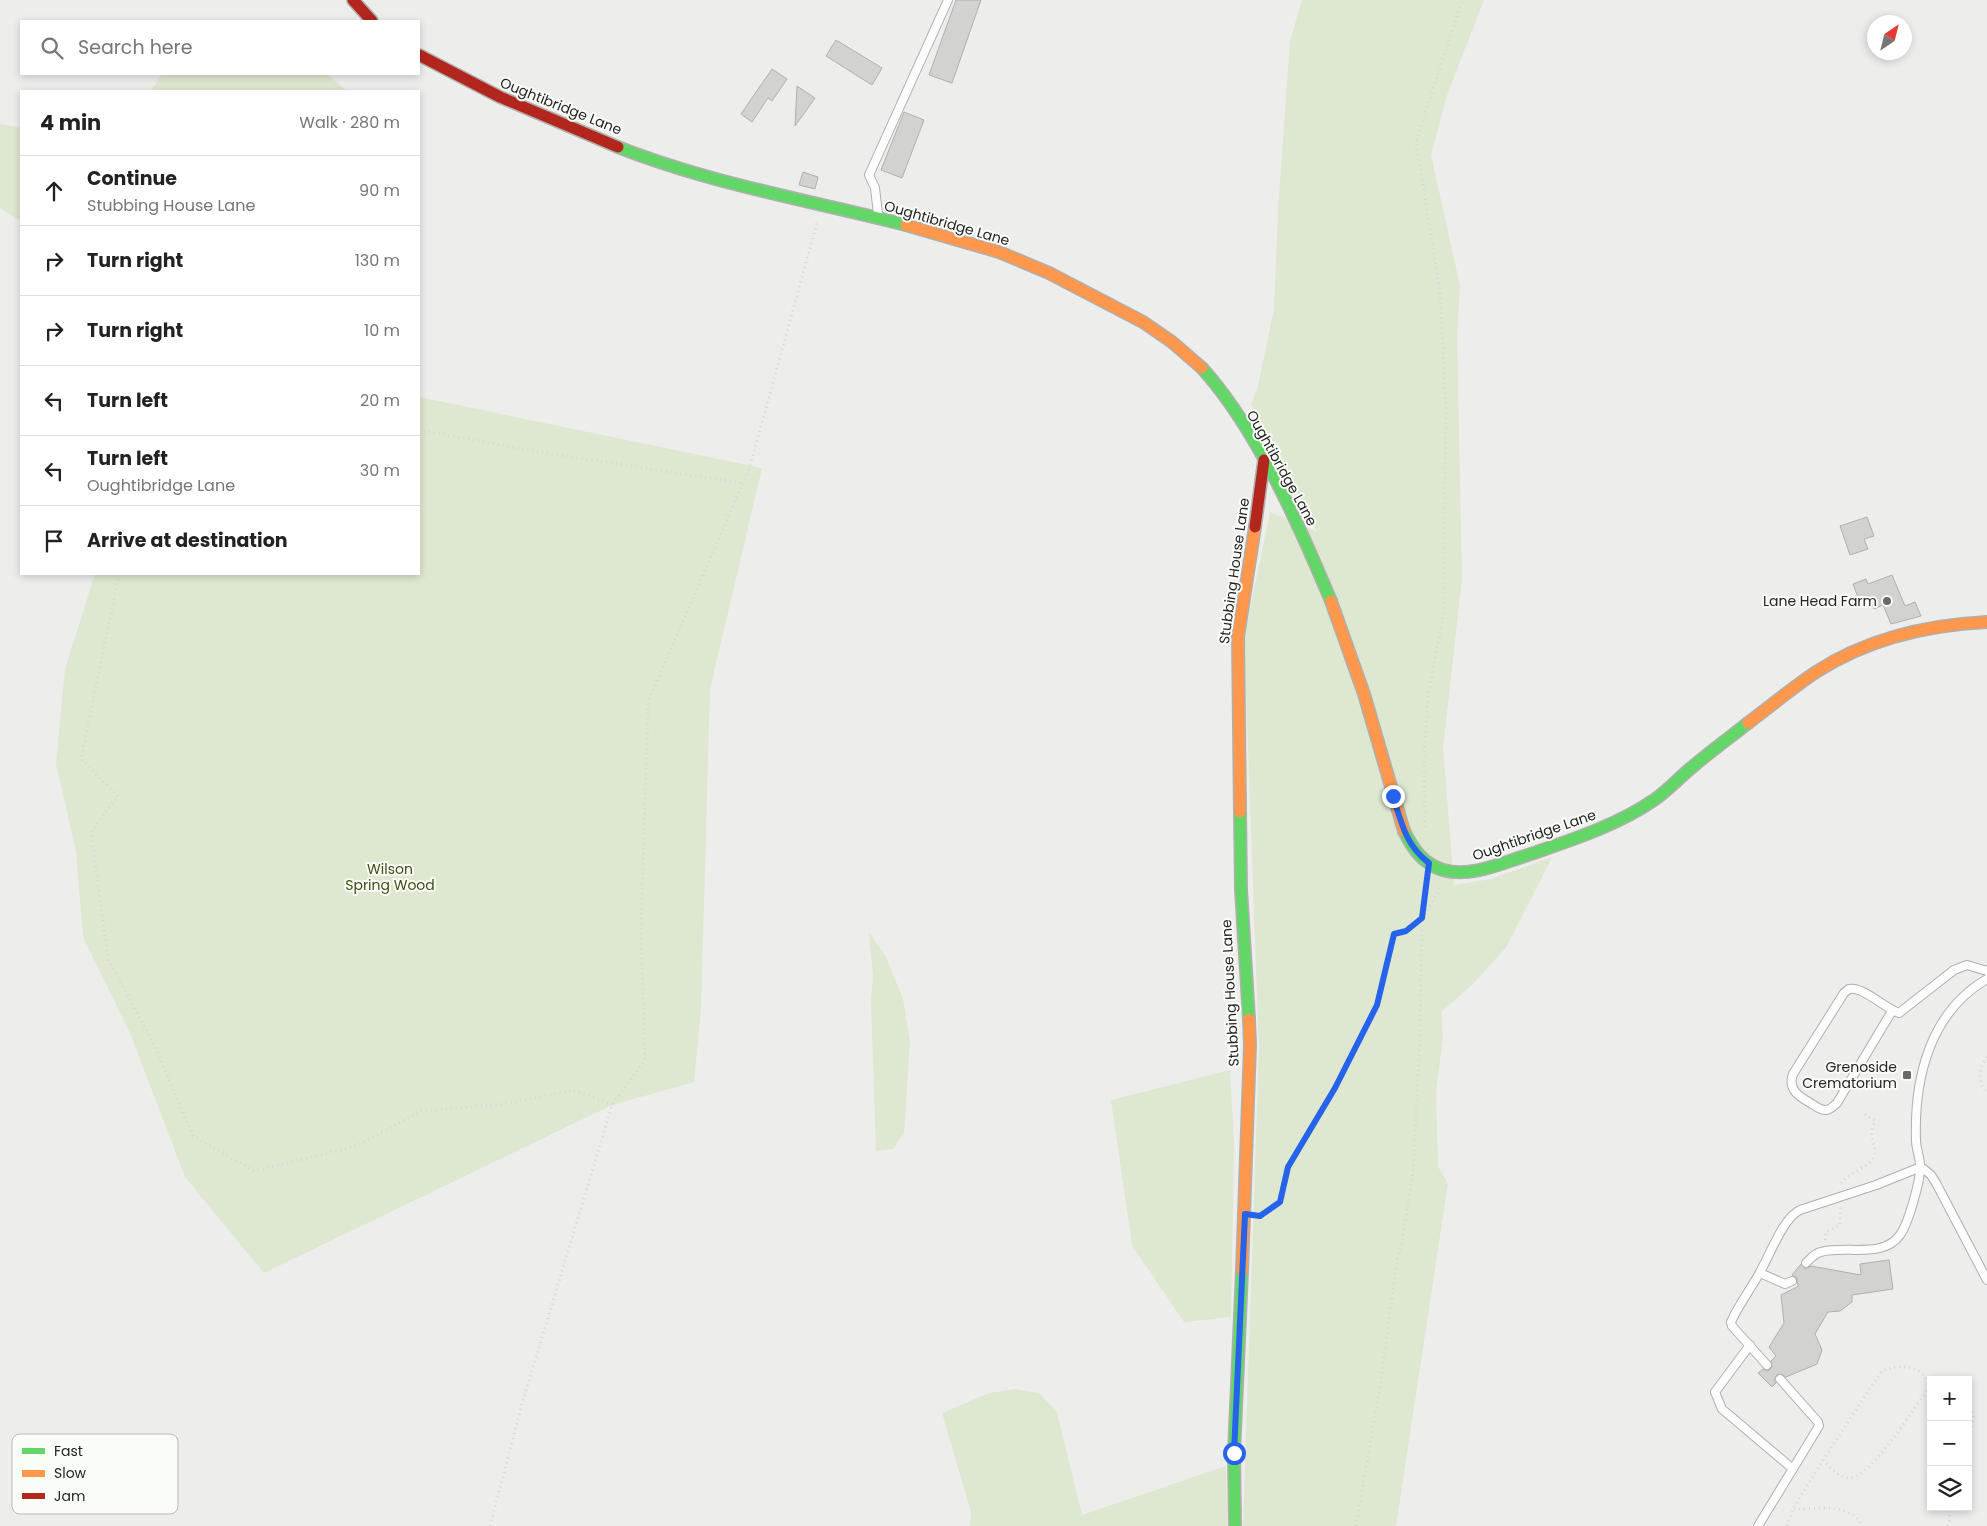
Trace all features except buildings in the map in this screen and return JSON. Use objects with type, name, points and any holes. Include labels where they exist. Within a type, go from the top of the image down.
[{"type":"street","points":[[353,0],[371,20]]},
{"type":"street","name":"Oughtibridge Lane","points":[[420,56],[502,100],[642,155],[749,187],[944,235],[1003,253],[1127,312],[1172,342],[1208,374],[1264,460],[1307,545],[1329,594],[1360,678],[1404,832],[1417,854],[1444,871],[1464,874],[1486,869],[1592,833],[1625,817],[1655,799],[1785,694],[1834,661],[1883,640],[1923,629],[1960,623],[1987,622]]},
{"type":"street","name":"Stubbing House Lane","points":[[1235,1526],[1234,1453],[1245,1214],[1250,1045],[1241,888],[1238,637],[1264,460]]},
{"type":"lane","points":[[878,218],[875,188],[869,175],[948,0]]},
{"type":"lane","points":[[1892,1011],[1837,1103],[1832,1108],[1821,1110],[1798,1096],[1792,1088],[1793,1074],[1844,993],[1849,989],[1858,990],[1892,1011],[1899,1013],[1941,978],[1961,966],[1974,965],[1987,971]]},
{"type":"lane","points":[[1806,1263],[1820,1252],[1872,1249],[1887,1245],[1899,1237],[1905,1226],[1921,1167],[1916,1142],[1916,1112],[1922,1070],[1932,1040],[1940,1023],[1952,1008],[1971,988],[1987,979]]},
{"type":"lane","points":[[1767,1365],[1730,1322],[1739,1304],[1760,1273],[1786,1224],[1795,1212],[1876,1185],[1921,1167]]},
{"type":"lane","points":[[1921,1167],[1931,1175],[1936,1183],[1987,1280]]},
{"type":"lane","points":[[1760,1273],[1785,1284],[1792,1281]]},
{"type":"lane","points":[[1750,1345],[1724,1378],[1716,1392],[1722,1408],[1793,1469]]},
{"type":"lane","points":[[1758,1526],[1820,1426],[1780,1379]]},
{"type":"path","points":[[1417,854],[1425,834],[1424,761],[1428,696],[1443,616],[1446,410],[1440,291],[1416,142],[1462,0]]},
{"type":"path","points":[[490,1526],[522,1404],[612,1106],[645,1060],[641,932],[648,702],[750,466],[823,205]]},
{"type":"path","points":[[420,430],[528,450],[742,483]]},
{"type":"path","points":[[120,575],[81,759],[118,796],[91,832],[96,878],[108,959],[155,1046],[192,1136],[254,1170],[356,1146],[421,1111],[503,1104],[574,1090],[612,1106]]},
{"type":"path","points":[[1356,1526],[1379,1393],[1396,1261],[1402,1242],[1413,1172],[1420,1037],[1422,918],[1429,863]]},
{"type":"path","points":[[1245,1214],[1260,1216],[1280,1202],[1288,1167],[1335,1088],[1377,1005],[1394,934],[1406,931],[1422,918],[1443,883],[1444,871]]},
{"type":"path","points":[[1987,1057],[1981,1065],[1979,1078],[1987,1094]]},
{"type":"path","points":[[1787,1526],[1793,1509],[1823,1460],[1882,1372],[1891,1367],[1910,1367],[1922,1373],[1927,1380]]},
{"type":"path","points":[[1823,1460],[1837,1474],[1847,1478],[1856,1477],[1890,1442],[1927,1392]]},
{"type":"path","points":[[1972,1411],[1974,1426],[1972,1429]]},
{"type":"path","points":[[1793,1509],[1848,1511],[1863,1526]]},
{"type":"path","points":[[1948,1526],[1950,1511]]},
{"type":"green space","points":[[1302,0],[1484,0],[1447,95],[1431,155],[1460,286],[1457,335],[1462,579],[1443,748],[1454,885],[1491,879],[1552,857],[1507,946],[1473,984],[1441,1012],[1443,1036],[1436,1092],[1438,1167],[1448,1183],[1396,1526],[1243,1526],[1259,1048],[1244,639],[1270,512],[1317,532],[1251,405],[1258,386],[1274,309],[1278,211],[1290,41]]},
{"type":"green space","points":[[161,75],[328,75],[346,90],[152,90]]},
{"type":"green space","points":[[0,124],[20,128],[20,220],[0,208]]},
{"type":"green space","name":"Wilson Spring Wood","points":[[420,397],[762,468],[710,689],[701,1010],[694,1082],[612,1105],[264,1273],[185,1177],[130,1033],[83,937],[76,851],[56,764],[65,669],[95,575],[420,575]]},
{"type":"green space","points":[[869,933],[886,957],[903,999],[910,1042],[904,1133],[893,1149],[876,1151],[871,1000],[873,976]]},
{"type":"green space","points":[[1230,1070],[1234,1143],[1231,1317],[1184,1322],[1132,1245],[1111,1100]]},
{"type":"green space","points":[[1016,1389],[1039,1393],[1057,1412],[1082,1515],[1226,1466],[1227,1526],[970,1526],[971,1512],[942,1413],[989,1393]]},
{"type":"traffic: fast","points":[[618,147],[652,160],[724,181],[906,225]]},
{"type":"traffic: fast","points":[[1202,368],[1222,392],[1259,448],[1291,510],[1331,601]]},
{"type":"traffic: fast","points":[[1404,831],[1419,855],[1430,864],[1443,870],[1454,872],[1475,871],[1497,865],[1593,832],[1639,809],[1659,796],[1698,762],[1748,723]]},
{"type":"traffic: fast","points":[[1240,812],[1241,889],[1249,1019]]},
{"type":"traffic: fast","points":[[1235,1526],[1234,1453],[1242,1271]]},
{"type":"traffic: slow","points":[[906,225],[999,252],[1049,273],[1143,322],[1172,342],[1202,368]]},
{"type":"traffic: slow","points":[[1240,812],[1238,637],[1255,527]]},
{"type":"traffic: slow","points":[[1331,601],[1364,694],[1404,831]]},
{"type":"traffic: slow","points":[[1748,723],[1816,672],[1836,660],[1877,642],[1920,630],[1987,622]]},
{"type":"traffic: slow","points":[[1242,1271],[1250,1045],[1249,1019]]},
{"type":"traffic: jam","points":[[353,0],[371,20]]},
{"type":"traffic: jam","points":[[420,56],[500,97],[618,147]]},
{"type":"traffic: jam","points":[[1255,527],[1264,460]]},
{"type":"place","name":"Lane Head Farm","points":[[1887,601]]},
{"type":"place","name":"Grenoside Crematorium","points":[[1907,1075]]},
{"type":"route","points":[[1234,1453],[1245,1214],[1260,1216],[1280,1202],[1288,1167],[1335,1088],[1357,1041],[1377,1005],[1394,934],[1406,931],[1422,918],[1429,863],[1417,854],[1404,832],[1393,796]]}]
